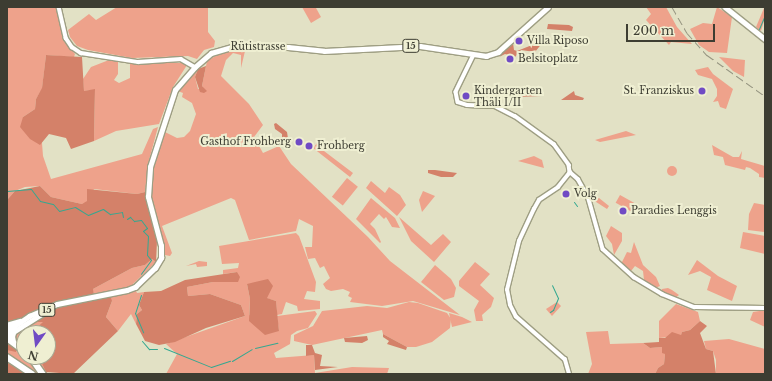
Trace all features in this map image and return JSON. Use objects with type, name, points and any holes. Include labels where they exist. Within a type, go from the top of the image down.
[{"type":"highway","points":[[7,326],[20,322]]},
{"type":"highway","points":[[14,330],[12,337],[14,342]]},
{"type":"highway","points":[[7,337],[14,342]]},
{"type":"highway","points":[[7,357],[32,374]]},
{"type":"highway","points":[[37,365],[43,374]]},
{"type":"main road","name":"Rütistrasse","points":[[7,331],[20,322],[57,304],[120,293],[135,287],[155,268],[161,258],[161,246],[150,208],[148,179],[172,96],[195,67],[211,53],[235,46],[288,47],[322,51],[420,46],[474,55],[495,54],[548,7]]},
{"type":"main road","points":[[725,7],[765,39]]},
{"type":"main road","name":"Rütistrasse","points":[[7,337],[14,330],[44,312],[93,297]]},
{"type":"street","points":[[59,7],[66,38],[72,47],[81,53],[138,62],[181,59],[195,67]]},
{"type":"street","points":[[474,55],[457,88],[455,95],[458,102],[467,105],[495,106],[515,116],[554,144],[569,164],[570,172],[578,179],[588,196],[603,249],[634,277],[662,294],[695,307],[765,308]]},
{"type":"street","points":[[569,374],[565,360],[516,317],[508,301],[507,290],[519,241],[534,209],[539,200],[558,187],[570,172]]},
{"type":"shaded area","points":[[7,7],[56,7],[65,41],[75,54],[74,57],[46,55],[42,89],[36,99],[35,109],[23,117],[42,143],[43,156],[51,179],[142,154],[153,129],[158,127],[148,164],[145,192],[137,194],[94,189],[86,203],[82,204],[51,197],[40,186],[25,187],[15,191],[7,200]]},
{"type":"shaded area","points":[[117,7],[208,7],[208,32],[215,41],[214,47],[204,50],[197,59],[188,56],[132,58],[88,50],[77,46],[70,37],[68,30],[89,14],[96,20]]},
{"type":"shaded area","points":[[302,7],[316,8],[321,17],[311,23]]},
{"type":"shaded area","points":[[646,7],[666,7],[677,27],[692,44],[671,42],[669,45],[646,20],[651,14]]},
{"type":"shaded area","points":[[717,7],[732,17],[727,53],[709,52],[699,45],[690,29],[703,23],[712,24]]},
{"type":"shaded area","points":[[764,8],[765,18],[761,31],[756,27]]},
{"type":"shaded area","points":[[548,24],[569,25],[573,27],[572,31],[547,29]]},
{"type":"shaded area","points":[[539,38],[543,42],[535,52],[521,50],[515,57],[505,54],[499,57],[513,43],[514,50],[517,51],[532,45]]},
{"type":"shaded area","points":[[224,51],[245,51],[241,68],[241,55],[233,53],[226,60],[221,76],[249,104],[263,125],[254,137],[263,153],[279,146],[291,164],[368,237],[390,261],[460,315],[413,301],[382,306],[350,302],[352,298],[348,296],[350,292],[343,289],[331,291],[326,289],[323,284],[330,278],[324,266],[320,268],[315,258],[308,259],[305,247],[312,247],[313,226],[299,219],[296,231],[249,240],[235,200],[231,198],[162,226],[172,253],[170,256],[165,255],[150,199],[151,174],[163,131],[177,138],[184,137],[190,131],[196,114],[192,103],[182,97],[183,93],[175,90],[195,67],[198,69],[195,77],[198,89],[204,89],[202,86],[207,61]]},
{"type":"shaded area","name":"Belsitoplatz","points":[[508,54],[512,54],[514,55],[514,63],[508,64],[505,61],[505,57]]},
{"type":"shaded area","points":[[46,55],[82,57],[84,91],[95,89],[94,141],[71,149],[66,138],[49,134],[40,145],[30,139],[20,127],[23,117],[35,109],[36,99],[42,88]]},
{"type":"shaded area","points":[[719,57],[745,60],[744,77],[733,71]]},
{"type":"shaded area","points":[[109,60],[118,61],[118,74],[114,80],[119,83],[130,78],[130,63],[182,63],[187,65],[173,87],[159,124],[116,131],[94,141],[95,90],[84,91],[83,79],[91,67]]},
{"type":"shaded area","points":[[206,66],[202,86],[207,91],[204,93],[200,92],[195,77],[198,69]]},
{"type":"shaded area","points":[[708,67],[713,74],[733,89],[726,109],[720,107],[718,101],[713,102],[717,96],[717,89],[712,79],[698,75],[695,70]]},
{"type":"shaded area","points":[[541,90],[541,96],[516,97],[498,94],[498,91]]},
{"type":"shaded area","points":[[574,91],[575,95],[584,98],[583,100],[561,100]]},
{"type":"shaded area","points":[[276,123],[287,132],[289,145],[282,142],[282,134],[275,129],[274,124]]},
{"type":"shaded area","points":[[626,131],[636,135],[600,142],[595,140]]},
{"type":"shaded area","points":[[318,142],[324,151],[353,173],[350,177],[313,148]]},
{"type":"shaded area","points":[[712,145],[733,157],[739,157],[742,151],[741,159],[765,166],[765,178],[759,177],[759,174],[750,168],[746,167],[745,170],[725,165],[723,157],[714,155]]},
{"type":"shaded area","points":[[534,156],[542,160],[544,168],[518,161]]},
{"type":"shaded area","points":[[670,166],[674,166],[676,167],[676,175],[670,176],[667,173],[667,169]]},
{"type":"shaded area","points":[[428,170],[457,173],[453,177],[441,177],[428,173]]},
{"type":"shaded area","points":[[347,178],[358,187],[343,205],[332,197]]},
{"type":"shaded area","points":[[371,181],[385,193],[389,187],[400,195],[406,205],[397,216],[366,188]]},
{"type":"shaded area","points":[[40,186],[51,197],[82,204],[87,201],[87,189],[137,194],[145,192],[157,241],[156,262],[152,259],[145,265],[132,268],[93,289],[94,297],[110,295],[112,301],[106,317],[118,331],[73,374],[46,372],[43,365],[56,365],[56,325],[40,325],[43,322],[20,322],[7,326],[7,200],[15,191]]},
{"type":"shaded area","points":[[423,191],[435,196],[422,212],[419,200]]},
{"type":"shaded area","points":[[620,195],[636,204],[631,212],[616,203]]},
{"type":"shaded area","points":[[371,198],[395,218],[400,228],[392,227],[386,217],[384,219],[379,214],[370,224],[375,229],[381,242],[380,243],[356,219]]},
{"type":"shaded area","points":[[599,198],[609,206],[607,209],[593,200]]},
{"type":"shaded area","points":[[754,203],[765,205],[765,232],[748,230],[749,214]]},
{"type":"shaded area","points":[[399,217],[431,245],[443,234],[451,242],[434,262],[411,241]]},
{"type":"shaded area","points":[[611,226],[622,233],[622,241],[614,255],[612,244],[606,236]]},
{"type":"shaded area","points":[[743,232],[765,236],[765,254],[740,248]]},
{"type":"shaded area","points":[[296,233],[299,236],[316,282],[315,292],[307,291],[304,299],[320,301],[320,309],[298,311],[297,306],[286,302],[282,314],[277,315],[276,301],[266,298],[247,284],[250,299],[249,315],[279,331],[277,316],[315,311],[317,314],[308,328],[297,331],[291,335],[290,344],[274,353],[276,358],[314,355],[315,373],[352,367],[389,368],[387,374],[166,374],[177,354],[166,344],[245,316],[241,305],[210,294],[188,296],[187,287],[213,282],[238,282],[237,272],[223,274],[223,270],[238,268],[239,263],[222,264],[219,246]]},
{"type":"shaded area","points":[[634,242],[643,265],[656,277],[660,286],[655,288],[644,280],[643,271],[635,266],[631,271],[621,264],[627,252],[631,253]]},
{"type":"shaded area","points":[[152,259],[156,262],[133,284],[137,293],[144,292],[139,305],[142,310],[137,314],[136,324],[131,314],[118,331],[106,317],[112,301],[93,297],[93,289],[132,268],[145,265]]},
{"type":"shaded area","points":[[697,260],[718,276],[737,286],[732,301],[707,290],[711,277],[700,271],[688,275]]},
{"type":"shaded area","points":[[199,261],[207,262],[207,266],[197,267],[196,264],[186,266]]},
{"type":"shaded area","points":[[475,262],[490,274],[480,285],[494,298],[491,307],[482,315],[483,321],[476,321],[474,310],[479,301],[459,286],[459,281]]},
{"type":"shaded area","points":[[435,265],[451,279],[456,288],[454,297],[444,300],[421,282]]},
{"type":"shaded area","points":[[237,272],[240,277],[238,282],[213,282],[187,287],[188,296],[210,294],[241,305],[245,316],[206,328],[175,342],[159,345],[145,341],[136,324],[137,314],[142,310],[139,305],[144,292],[161,291],[185,280]]},
{"type":"shaded area","points":[[268,279],[273,286],[267,298],[276,301],[279,331],[265,335],[249,321],[250,299],[247,284]]},
{"type":"shaded area","points":[[668,288],[679,295],[674,299],[661,292],[662,289]]},
{"type":"shaded area","points":[[409,302],[418,303],[447,313],[451,319],[450,328],[432,342],[416,347],[407,347],[383,334],[382,330],[312,345],[294,341],[294,335],[313,326],[322,311],[367,306],[387,308]]},
{"type":"shaded area","points":[[557,302],[561,306],[552,316],[546,309]]},
{"type":"shaded area","points":[[676,304],[698,312],[700,321],[690,330],[682,332],[681,336],[659,338],[659,321]]},
{"type":"shaded area","points":[[765,310],[765,327],[750,320],[753,312]]},
{"type":"shaded area","points":[[449,313],[462,317],[472,322],[452,327]]},
{"type":"shaded area","points":[[700,321],[707,326],[700,333],[706,349],[713,351],[716,374],[655,374],[658,368],[664,364],[665,354],[662,353],[662,347],[650,348],[643,343],[659,342],[659,338],[665,338],[672,332],[681,335],[682,332],[690,330]]},
{"type":"shaded area","points":[[20,322],[44,322],[40,325],[16,325],[16,365],[43,365],[48,374],[25,374],[7,362],[7,326]]},
{"type":"shaded area","points":[[608,331],[610,344],[643,343],[650,348],[662,347],[665,354],[664,364],[658,368],[655,374],[588,374],[592,364],[586,332]]},
{"type":"shaded area","points":[[383,334],[407,347],[406,350],[387,344],[389,341],[383,337]]},
{"type":"shaded area","points":[[367,336],[368,340],[362,343],[345,342],[344,338]]},
{"type":"shaded area","points":[[729,339],[765,349],[765,374],[716,374],[716,360],[713,351],[706,349],[704,341]]},
{"type":"shaded area","points":[[7,341],[16,349],[16,352],[7,350]]},
{"type":"shaded area","points":[[306,345],[312,345],[315,353],[322,355],[320,366],[338,367],[315,370],[314,355],[306,356]]},
{"type":"shaded area","points":[[7,362],[25,374],[7,374]]},
{"type":"waterway","points":[[759,29],[765,15]]},
{"type":"waterway","points":[[7,191],[31,189],[40,201],[53,204],[59,211],[75,207],[88,215],[103,209],[110,214],[122,212],[123,217]]},
{"type":"waterway","points":[[574,202],[577,206]]},
{"type":"waterway","points":[[127,219],[130,217],[134,221],[141,220],[147,228],[143,231],[148,236],[147,255],[151,260],[141,274]]},
{"type":"waterway","points":[[550,312],[553,310],[558,298],[552,285]]},
{"type":"waterway","points":[[141,295],[135,313],[143,332]]},
{"type":"waterway","points":[[142,341],[149,349],[157,349]]},
{"type":"waterway","points":[[255,348],[277,343]]},
{"type":"waterway","points":[[164,348],[211,367],[230,361]]},
{"type":"waterway","points":[[232,361],[252,349]]},
{"type":"railway","points":[[672,7],[687,33],[707,55],[765,96]]},
{"type":"place","name":"Villa Riposo","points":[[519,41]]},
{"type":"place","name":"Belsitoplatz","points":[[510,59]]},
{"type":"place","name":"St. Franziskus","points":[[702,91]]},
{"type":"place","name":"Kindergarten Thäli I/II","points":[[466,96]]},
{"type":"place","name":"Gasthof Frohberg","points":[[299,142]]},
{"type":"place","name":"Frohberg","points":[[309,146]]},
{"type":"place","name":"Volg","points":[[566,194]]},
{"type":"place","name":"Paradies Lenggis","points":[[623,211]]}]
